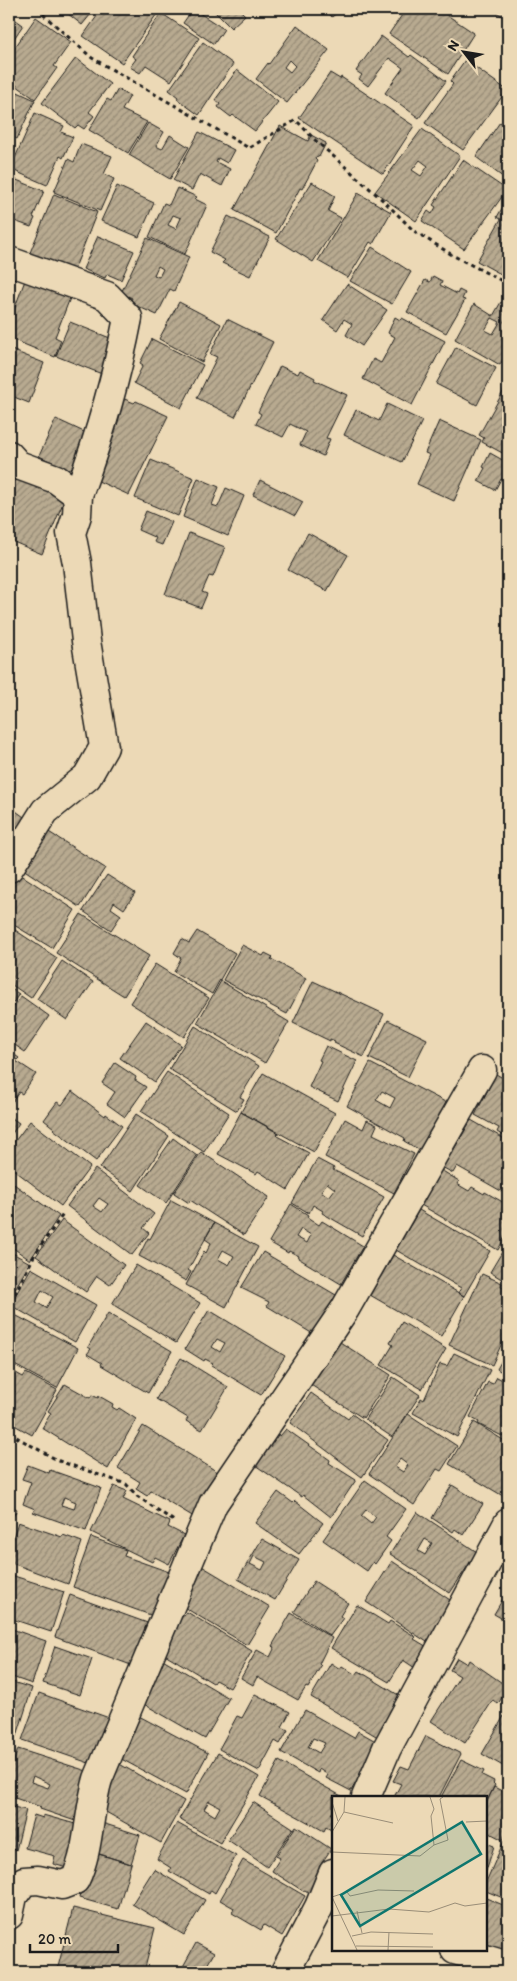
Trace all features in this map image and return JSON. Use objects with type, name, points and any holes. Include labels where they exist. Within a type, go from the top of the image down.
[{"type":"street","points":[[9,261],[107,296],[128,318],[113,388],[101,431],[78,495],[77,515],[71,533],[77,563],[86,641],[104,747],[87,778],[45,811],[9,868]]},
{"type":"street","points":[[9,455],[18,465],[56,479],[78,495]]},
{"type":"street","points":[[9,1915],[13,1896],[24,1881],[38,1880],[62,1884],[74,1880],[83,1863],[92,1799],[98,1779],[213,1504],[345,1309],[482,1070]]},
{"type":"street","points":[[366,1796],[386,1748],[508,1523]]},
{"type":"street","points":[[285,1972],[326,1909],[332,1879]]},
{"type":"street","points":[[458,1951],[508,1966]]},
{"type":"path","points":[[37,9],[92,58],[250,148],[296,120],[315,140],[386,203],[414,231],[454,256],[508,284]]},
{"type":"path","points":[[9,1316],[11,1310],[9,1306],[35,1254],[64,1213]]},
{"type":"path","points":[[9,1433],[59,1461],[126,1484],[137,1496],[200,1538]]},
{"type":"building","points":[[62,9],[95,9],[82,25]]},
{"type":"building","points":[[102,9],[156,9],[159,11],[122,63],[83,36]]},
{"type":"building","points":[[193,9],[224,29],[214,44],[183,23]]},
{"type":"building","points":[[212,9],[239,9],[245,15],[231,28]]},
{"type":"building","points":[[325,9],[341,9],[332,17]]},
{"type":"building","points":[[406,9],[438,9],[474,33],[448,74],[389,34]]},
{"type":"building","points":[[502,9],[508,9],[508,21],[498,13]]},
{"type":"building","points":[[161,13],[199,38],[171,81],[146,65],[140,73],[130,67],[136,59],[132,56]]},
{"type":"building","points":[[9,15],[23,25],[9,46]]},
{"type":"building","points":[[36,17],[71,42],[54,66],[57,68],[35,99],[9,80],[9,56]]},
{"type":"building","points":[[297,25],[329,50],[287,103],[256,79]],"holes":[[[289,60],[295,66],[290,72],[284,67]]]},
{"type":"building","points":[[381,36],[446,81],[419,118],[385,93],[403,68],[389,58],[368,86],[359,79],[362,75],[356,71]]},
{"type":"building","points":[[203,42],[233,64],[199,115],[177,99],[178,97],[169,90]]},
{"type":"building","points":[[76,58],[110,84],[89,112],[94,116],[84,129],[78,125],[75,128],[42,103]]},
{"type":"building","points":[[465,60],[507,90],[463,150],[425,123],[453,84],[450,81]]},
{"type":"building","points":[[237,70],[278,102],[255,131],[218,107],[220,104],[215,100]]},
{"type":"building","points":[[330,73],[340,79],[341,77],[414,126],[383,174],[299,118]]},
{"type":"building","points":[[9,88],[35,100],[17,139],[9,135]]},
{"type":"building","points":[[118,89],[130,96],[122,110],[147,122],[128,153],[89,130],[107,99],[111,101]]},
{"type":"building","points":[[35,113],[64,126],[61,132],[73,137],[63,158],[60,156],[47,185],[10,169]]},
{"type":"building","points":[[500,122],[508,127],[508,181],[476,157]]},
{"type":"building","points":[[148,123],[164,132],[156,146],[162,149],[170,135],[189,147],[170,179],[129,155]]},
{"type":"building","points":[[280,126],[308,141],[311,135],[326,143],[319,157],[317,156],[315,159],[317,161],[276,233],[234,210]]},
{"type":"building","points":[[422,129],[460,156],[416,221],[375,192]],"holes":[[[420,160],[428,166],[421,176],[412,170]]]},
{"type":"building","points":[[199,132],[234,150],[227,163],[218,158],[216,162],[230,169],[222,186],[200,174],[192,190],[173,180]]},
{"type":"building","points":[[81,144],[112,156],[104,174],[114,179],[100,211],[54,192],[68,159],[74,162]]},
{"type":"building","points":[[463,160],[507,190],[464,249],[422,221],[428,211],[432,214],[436,207],[433,205]]},
{"type":"building","points":[[9,177],[44,191],[33,217],[35,218],[31,227],[9,219]]},
{"type":"building","points":[[312,182],[335,196],[328,211],[341,218],[313,262],[276,239]]},
{"type":"building","points":[[117,186],[154,203],[139,237],[101,221]]},
{"type":"building","points":[[177,188],[197,197],[195,199],[207,205],[185,254],[149,237],[164,203],[169,205]],"holes":[[[173,215],[181,218],[176,229],[168,225]]]},
{"type":"building","points":[[358,193],[391,212],[373,244],[370,242],[348,278],[318,261]]},
{"type":"building","points":[[54,194],[97,212],[71,278],[27,260]]},
{"type":"building","points":[[508,198],[508,278],[477,261],[501,219],[497,217]]},
{"type":"building","points":[[228,216],[270,237],[250,276],[222,263],[225,260],[210,252]]},
{"type":"building","points":[[98,236],[134,251],[121,280],[107,274],[105,278],[83,269]]},
{"type":"building","points":[[147,238],[189,257],[174,291],[170,289],[157,315],[130,303],[132,298],[121,293]],"holes":[[[158,266],[163,269],[159,277],[154,275]]]},
{"type":"building","points":[[372,247],[411,272],[392,304],[350,281]]},
{"type":"building","points":[[27,275],[50,290],[70,298],[55,337],[61,340],[55,357],[9,338],[9,323]]},
{"type":"building","points":[[433,276],[442,281],[440,285],[457,294],[459,290],[465,293],[462,299],[465,300],[446,333],[407,312],[425,280],[430,282]]},
{"type":"building","points":[[347,284],[387,310],[362,346],[346,335],[352,324],[344,319],[337,330],[323,320]]},
{"type":"building","points":[[179,302],[221,324],[202,362],[159,339]]},
{"type":"building","points":[[501,302],[508,306],[508,315],[504,322],[508,325],[508,351],[500,365],[455,339],[474,304],[493,316]],"holes":[[[492,318],[500,322],[493,334],[485,330]]]},
{"type":"building","points":[[395,317],[400,320],[402,318],[445,341],[412,405],[363,379],[373,359],[381,363],[395,337],[388,333]]},
{"type":"building","points":[[227,319],[273,342],[235,417],[197,398],[217,357],[210,354]]},
{"type":"building","points":[[70,322],[115,340],[102,374],[56,356]]},
{"type":"building","points":[[152,339],[203,365],[181,408],[134,383],[143,365],[140,363]]},
{"type":"building","points":[[456,347],[496,368],[477,405],[436,384]]},
{"type":"building","points":[[9,349],[44,363],[29,403],[9,395]]},
{"type":"building","points":[[280,366],[298,374],[300,370],[315,378],[314,380],[347,395],[326,438],[330,439],[323,456],[300,445],[306,432],[290,424],[283,437],[256,424],[261,414],[258,412]]},
{"type":"building","points":[[508,383],[508,456],[482,442],[484,438],[479,435]]},
{"type":"building","points":[[120,397],[134,403],[136,401],[168,416],[129,495],[87,476]]},
{"type":"building","points":[[387,404],[422,421],[402,462],[344,435],[356,410],[379,421]]},
{"type":"building","points":[[56,419],[97,438],[80,475],[39,456]]},
{"type":"building","points":[[439,421],[481,440],[454,501],[417,484],[430,455],[425,453]]},
{"type":"building","points":[[490,453],[508,463],[508,483],[501,479],[495,490],[478,481]]},
{"type":"building","points":[[151,460],[194,478],[178,516],[135,498]]},
{"type":"building","points":[[9,469],[67,493],[42,554],[9,540]]},
{"type":"building","points":[[198,478],[219,487],[212,505],[218,507],[226,488],[244,496],[228,536],[183,517]]},
{"type":"building","points":[[260,480],[303,502],[295,516],[253,495]]},
{"type":"building","points":[[146,511],[172,522],[162,545],[154,542],[156,538],[138,530]]},
{"type":"building","points":[[189,533],[225,547],[213,577],[209,576],[202,592],[207,594],[201,608],[165,594]]},
{"type":"building","points":[[308,533],[348,555],[327,591],[288,570]]},
{"type":"building","points":[[9,806],[35,825],[9,858]]},
{"type":"building","points":[[41,827],[105,868],[80,907],[17,865]]},
{"type":"building","points":[[12,869],[75,910],[52,948],[9,922],[9,874]]},
{"type":"building","points":[[107,875],[135,893],[124,909],[114,902],[111,908],[121,915],[111,930],[83,911]]},
{"type":"building","points":[[81,914],[149,956],[124,996],[56,953]]},
{"type":"building","points":[[9,926],[57,958],[31,998],[9,983]]},
{"type":"building","points":[[197,931],[235,953],[212,994],[174,972],[181,958],[174,953],[182,939],[189,943]]},
{"type":"building","points":[[242,945],[263,956],[265,953],[273,957],[271,959],[306,978],[287,1014],[223,980]]},
{"type":"building","points":[[62,961],[93,982],[67,1020],[37,999]]},
{"type":"building","points":[[155,964],[209,998],[184,1037],[130,1003]]},
{"type":"building","points":[[221,981],[289,1022],[265,1063],[197,1023]]},
{"type":"building","points":[[313,981],[384,1014],[364,1057],[334,1043],[335,1041],[330,1039],[330,1041],[293,1023]]},
{"type":"building","points":[[9,987],[19,994],[9,1009]]},
{"type":"building","points":[[21,996],[49,1016],[25,1052],[9,1041],[9,1014]]},
{"type":"building","points":[[388,1020],[427,1039],[408,1077],[369,1058]]},
{"type":"building","points":[[146,1021],[181,1045],[155,1082],[120,1058]]},
{"type":"building","points":[[195,1026],[259,1066],[240,1097],[244,1099],[237,1111],[169,1069]]},
{"type":"building","points":[[326,1046],[357,1061],[338,1101],[309,1087]]},
{"type":"building","points":[[9,1051],[19,1058],[16,1061],[36,1074],[22,1094],[19,1092],[10,1105]]},
{"type":"building","points":[[115,1063],[136,1077],[135,1080],[146,1087],[125,1117],[107,1104],[115,1092],[102,1083]]},
{"type":"building","points":[[370,1063],[451,1105],[423,1152],[404,1141],[405,1138],[347,1106]],"holes":[[[382,1091],[395,1098],[390,1108],[376,1100]]]},
{"type":"building","points":[[167,1072],[229,1113],[204,1152],[141,1111]]},
{"type":"building","points":[[263,1073],[335,1113],[314,1152],[241,1112]]},
{"type":"building","points":[[496,1074],[508,1081],[507,1138],[497,1132],[499,1128],[475,1115]]},
{"type":"building","points":[[72,1091],[105,1116],[106,1114],[122,1126],[96,1161],[44,1120],[57,1102],[62,1105]]},
{"type":"building","points":[[241,1112],[278,1133],[277,1136],[309,1153],[288,1190],[258,1171],[256,1174],[218,1154]]},
{"type":"building","points":[[136,1114],[169,1136],[133,1191],[100,1168]]},
{"type":"building","points":[[9,1116],[19,1123],[9,1138]]},
{"type":"building","points":[[345,1119],[363,1129],[367,1120],[377,1125],[373,1134],[414,1154],[394,1193],[325,1157]]},
{"type":"building","points":[[471,1120],[508,1141],[508,1195],[457,1166],[453,1173],[438,1165],[448,1148],[453,1151]]},
{"type":"building","points":[[30,1121],[90,1167],[61,1206],[9,1166],[9,1149]]},
{"type":"building","points":[[173,1138],[197,1156],[166,1203],[140,1185]]},
{"type":"building","points":[[201,1152],[269,1197],[244,1235],[190,1200],[189,1203],[174,1193]]},
{"type":"building","points":[[317,1159],[334,1168],[333,1170],[384,1197],[362,1236],[322,1213],[323,1211],[313,1205],[309,1213],[292,1203]],"holes":[[[327,1183],[335,1189],[329,1197],[321,1191]]]},
{"type":"building","points":[[95,1169],[154,1214],[143,1228],[149,1233],[132,1255],[67,1206]],"holes":[[[99,1198],[108,1204],[102,1212],[93,1206]]]},
{"type":"building","points":[[441,1170],[459,1181],[457,1184],[469,1191],[472,1187],[508,1205],[508,1231],[498,1250],[421,1205]]},
{"type":"building","points":[[11,1182],[59,1216],[30,1260],[9,1245],[9,1185]]},
{"type":"building","points":[[171,1200],[214,1223],[188,1270],[191,1272],[186,1281],[139,1256]]},
{"type":"building","points":[[291,1204],[319,1225],[322,1221],[363,1246],[341,1284],[298,1258],[299,1256],[289,1251],[288,1253],[269,1242]],"holes":[[[301,1229],[311,1235],[307,1243],[296,1237]]]},
{"type":"building","points":[[419,1210],[490,1251],[464,1296],[458,1293],[461,1288],[396,1250]]},
{"type":"building","points":[[62,1220],[124,1265],[110,1285],[97,1276],[86,1292],[36,1256]]},
{"type":"building","points":[[214,1223],[258,1247],[226,1307],[186,1285],[204,1251],[206,1253],[211,1243],[205,1239]],"holes":[[[223,1250],[234,1256],[229,1265],[218,1259]]]},
{"type":"building","points":[[508,1242],[508,1283],[490,1272]]},
{"type":"building","points":[[9,1251],[30,1263],[9,1299]]},
{"type":"building","points":[[263,1252],[336,1295],[313,1334],[267,1306],[269,1302],[241,1288]]},
{"type":"building","points":[[393,1255],[464,1296],[441,1336],[370,1295]]},
{"type":"building","points":[[136,1265],[200,1303],[176,1343],[112,1304]]},
{"type":"building","points":[[31,1268],[96,1305],[75,1342],[10,1305]],"holes":[[[42,1290],[53,1297],[46,1308],[36,1302]]]},
{"type":"building","points":[[482,1274],[502,1283],[501,1286],[508,1290],[508,1333],[492,1365],[449,1345]]},
{"type":"building","points":[[209,1310],[285,1356],[261,1395],[211,1365],[213,1363],[205,1359],[204,1361],[185,1349]],"holes":[[[217,1339],[225,1343],[220,1352],[212,1347]]]},
{"type":"building","points":[[108,1313],[172,1351],[148,1393],[101,1365],[102,1363],[87,1354],[91,1349],[88,1347]]},
{"type":"building","points":[[15,1315],[78,1348],[57,1388],[9,1362],[9,1326]]},
{"type":"building","points":[[402,1322],[446,1349],[422,1389],[381,1365],[393,1345],[390,1343]]},
{"type":"building","points":[[340,1342],[391,1375],[363,1418],[306,1382],[321,1359],[326,1363]]},
{"type":"building","points":[[508,1349],[508,1376],[497,1369]]},
{"type":"building","points":[[454,1353],[490,1370],[457,1437],[413,1413],[421,1398],[424,1400],[440,1364],[447,1366]]},
{"type":"building","points":[[181,1358],[228,1387],[202,1430],[186,1421],[188,1418],[156,1399]]},
{"type":"building","points":[[9,1369],[23,1377],[26,1373],[57,1390],[32,1435],[9,1422],[9,1399],[15,1391],[9,1388]]},
{"type":"building","points":[[393,1377],[420,1395],[392,1437],[365,1419]]},
{"type":"building","points":[[497,1377],[508,1383],[508,1439],[478,1424],[479,1422],[470,1417],[488,1382],[493,1384]]},
{"type":"building","points":[[65,1384],[90,1398],[92,1395],[98,1398],[99,1396],[113,1404],[112,1407],[117,1410],[119,1408],[136,1419],[108,1469],[42,1428],[51,1413],[48,1411]]},
{"type":"building","points":[[311,1393],[348,1419],[352,1414],[388,1440],[362,1477],[290,1423]]},
{"type":"building","points":[[408,1414],[457,1446],[441,1471],[437,1469],[414,1505],[369,1474]],"holes":[[[400,1459],[408,1465],[403,1472],[395,1467]]]},
{"type":"building","points":[[474,1422],[508,1443],[508,1499],[449,1464]]},
{"type":"building","points":[[143,1426],[221,1474],[194,1517],[151,1491],[147,1496],[136,1489],[140,1482],[118,1468]]},
{"type":"building","points":[[286,1429],[330,1460],[329,1463],[356,1480],[331,1517],[303,1495],[302,1497],[252,1463],[274,1432],[280,1436]]},
{"type":"building","points":[[28,1465],[49,1473],[50,1470],[101,1488],[86,1531],[33,1512],[35,1509],[23,1504],[31,1482],[22,1479]],"holes":[[[64,1497],[76,1502],[74,1509],[61,1505]]]},
{"type":"building","points":[[365,1480],[406,1509],[386,1537],[391,1541],[375,1564],[373,1562],[367,1571],[323,1540]],"holes":[[[366,1510],[376,1517],[371,1524],[361,1516]]]},
{"type":"building","points":[[452,1485],[483,1504],[463,1535],[455,1529],[453,1532],[432,1518]]},
{"type":"building","points":[[114,1486],[127,1491],[123,1499],[170,1522],[168,1527],[184,1535],[169,1564],[155,1557],[152,1562],[91,1532]]},
{"type":"building","points":[[278,1492],[293,1503],[295,1501],[323,1523],[299,1554],[255,1523]]},
{"type":"building","points":[[9,1505],[17,1509],[9,1525]]},
{"type":"building","points":[[417,1512],[477,1552],[450,1593],[390,1554]],"holes":[[[425,1539],[432,1543],[425,1555],[418,1551]]]},
{"type":"building","points":[[18,1522],[82,1542],[68,1584],[9,1562],[9,1550]]},
{"type":"building","points":[[91,1537],[126,1550],[124,1556],[172,1573],[156,1617],[73,1587]]},
{"type":"building","points":[[262,1539],[299,1560],[275,1600],[238,1579]],"holes":[[[254,1556],[266,1562],[262,1570],[250,1564]]]},
{"type":"building","points":[[392,1561],[453,1602],[427,1642],[366,1602]]},
{"type":"building","points":[[200,1565],[270,1607],[247,1645],[177,1603]]},
{"type":"building","points":[[14,1576],[64,1592],[51,1632],[9,1618],[9,1577],[14,1578]]},
{"type":"building","points":[[314,1581],[348,1603],[340,1616],[343,1618],[330,1636],[294,1612]]},
{"type":"building","points":[[508,1583],[508,1622],[494,1614],[507,1592],[505,1590]]},
{"type":"building","points":[[70,1595],[153,1625],[131,1665],[55,1637]]},
{"type":"building","points":[[357,1605],[388,1624],[390,1621],[434,1651],[421,1672],[403,1660],[389,1682],[331,1648]]},
{"type":"building","points":[[178,1610],[185,1615],[187,1612],[252,1651],[230,1688],[215,1680],[213,1683],[163,1653]]},
{"type":"building","points":[[291,1613],[332,1638],[319,1664],[321,1666],[308,1688],[306,1687],[298,1700],[257,1677],[253,1685],[241,1678],[257,1650],[270,1657],[275,1647],[272,1646]]},
{"type":"building","points":[[9,1628],[46,1641],[32,1684],[9,1676]]},
{"type":"building","points":[[55,1646],[92,1659],[80,1695],[43,1683]]},
{"type":"building","points":[[161,1658],[229,1698],[205,1739],[142,1703]]},
{"type":"building","points":[[457,1658],[467,1664],[469,1660],[508,1687],[498,1704],[493,1700],[465,1743],[431,1721],[460,1676],[450,1670]]},
{"type":"building","points":[[331,1663],[340,1669],[342,1666],[356,1675],[359,1671],[405,1699],[381,1739],[311,1697]]},
{"type":"building","points":[[9,1681],[32,1688],[17,1736],[9,1733]]},
{"type":"building","points":[[39,1693],[112,1719],[96,1763],[89,1761],[89,1763],[22,1740]]},
{"type":"building","points":[[255,1694],[290,1712],[282,1727],[288,1730],[280,1744],[275,1741],[259,1771],[219,1749],[237,1716],[242,1718]]},
{"type":"building","points":[[508,1709],[508,1769],[482,1754]]},
{"type":"building","points":[[305,1710],[354,1738],[358,1731],[379,1743],[351,1791],[326,1778],[328,1775],[319,1769],[318,1773],[281,1752]],"holes":[[[313,1738],[325,1743],[319,1753],[308,1747]]]},
{"type":"building","points":[[137,1715],[208,1753],[186,1794],[114,1755]]},
{"type":"building","points":[[426,1736],[461,1754],[440,1796],[395,1796],[401,1784],[393,1781],[401,1766],[409,1769]]},
{"type":"building","points":[[18,1749],[90,1772],[81,1823],[9,1796],[9,1775]],"holes":[[[33,1776],[50,1784],[48,1788],[31,1782]]]},
{"type":"building","points":[[218,1753],[259,1777],[220,1843],[179,1819]],"holes":[[[209,1801],[220,1807],[215,1816],[204,1809]]]},
{"type":"building","points":[[461,1760],[484,1771],[482,1775],[494,1781],[495,1785],[487,1801],[487,1796],[442,1796]]},
{"type":"building","points":[[279,1761],[341,1796],[332,1796],[332,1830],[326,1827],[324,1831],[260,1796]]},
{"type":"building","points":[[116,1762],[184,1801],[161,1843],[97,1807]]},
{"type":"building","points":[[494,1787],[508,1794],[508,1830],[503,1840],[487,1832],[487,1801]]},
{"type":"building","points":[[253,1802],[293,1828],[267,1867],[228,1840]]},
{"type":"building","points":[[9,1806],[26,1810],[16,1850],[12,1849],[9,1859]]},
{"type":"building","points":[[34,1815],[43,1818],[43,1815],[86,1827],[74,1870],[53,1864],[55,1856],[25,1848]]},
{"type":"building","points":[[102,1823],[140,1835],[131,1864],[93,1852]]},
{"type":"building","points":[[177,1823],[236,1856],[215,1893],[211,1890],[209,1894],[169,1871],[171,1868],[157,1859]]},
{"type":"building","points":[[296,1826],[331,1849],[319,1867],[327,1872],[312,1895],[272,1871],[280,1858],[276,1856]]},
{"type":"building","points":[[487,1843],[494,1846],[487,1868]]},
{"type":"building","points":[[503,1843],[508,1846],[508,1900],[487,1891],[487,1880]]},
{"type":"building","points":[[92,1852],[131,1864],[118,1909],[79,1898]]},
{"type":"building","points":[[243,1860],[305,1896],[282,1936],[264,1925],[261,1930],[232,1913],[234,1908],[220,1900]]},
{"type":"building","points":[[154,1869],[205,1900],[184,1935],[132,1904]]},
{"type":"building","points":[[487,1898],[508,1907],[508,1956],[487,1950]]},
{"type":"building","points":[[73,1908],[155,1928],[144,1972],[58,1972]]},
{"type":"building","points":[[196,1943],[214,1953],[203,1972],[180,1972]]}]
